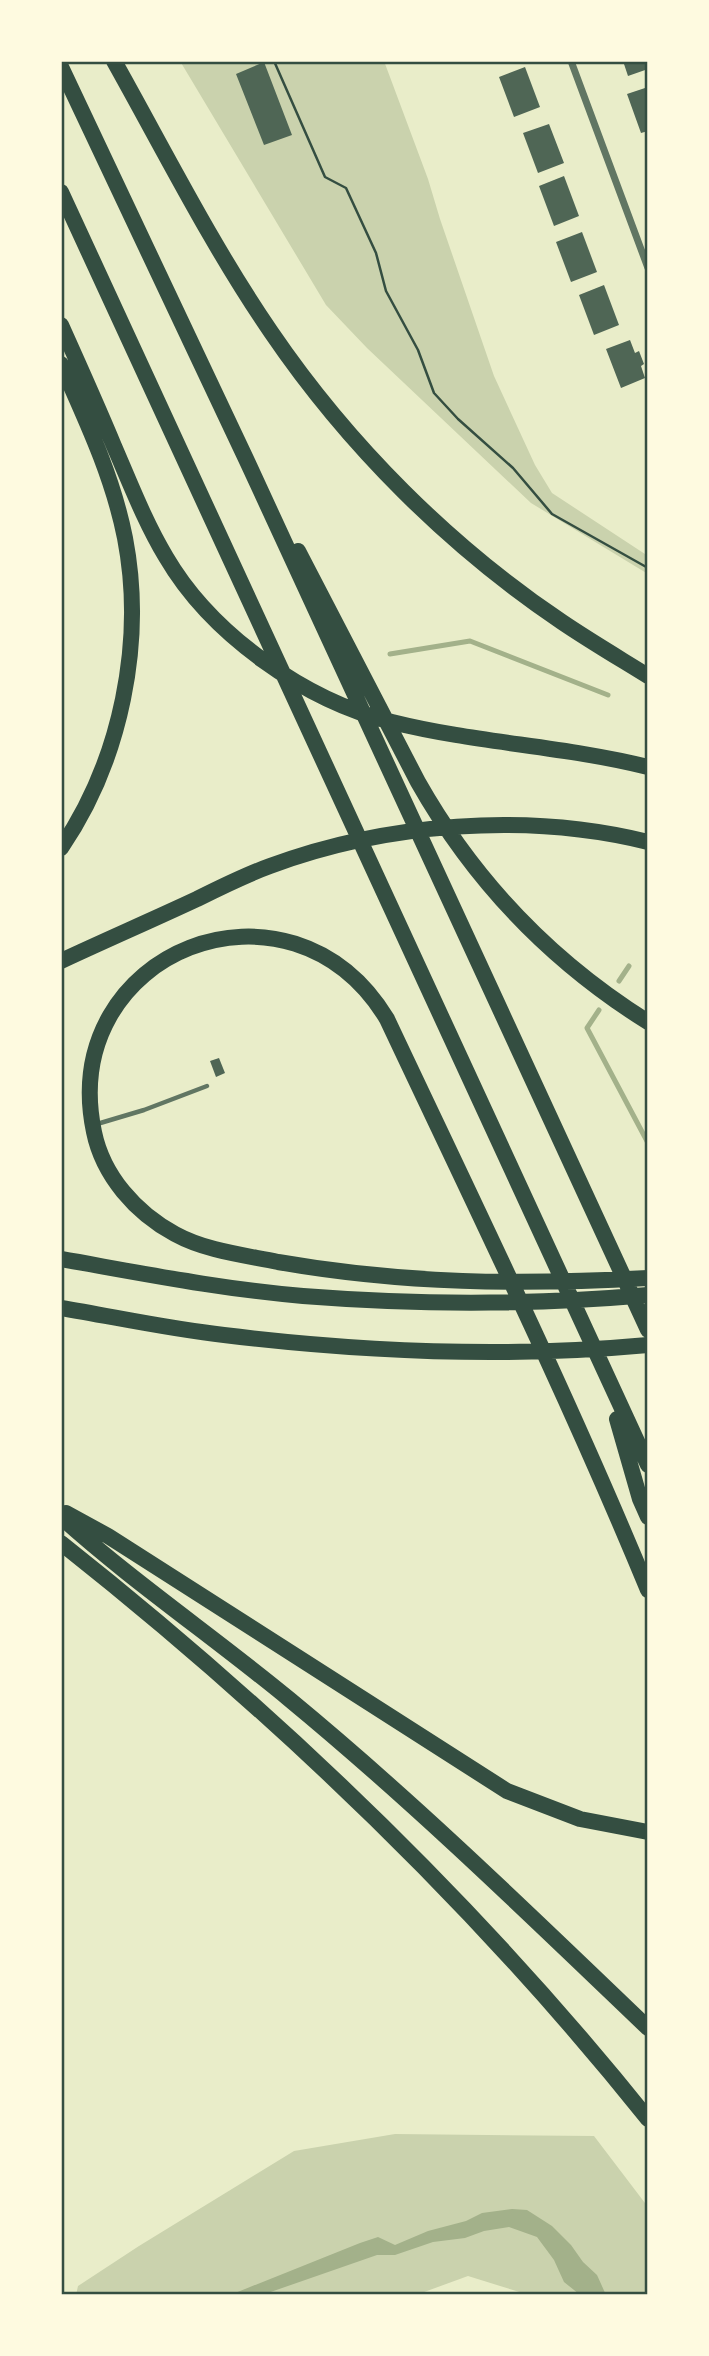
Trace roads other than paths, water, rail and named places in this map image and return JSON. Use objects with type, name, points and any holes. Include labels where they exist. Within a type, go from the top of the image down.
[{"type":"highway","points":[[114,61],[242,288],[286,354],[344,427],[387,474],[467,549],[561,622],[648,676]]},
{"type":"highway","points":[[61,67],[247,461],[648,1330]]},
{"type":"highway","points":[[61,192],[648,1465]]},
{"type":"highway","points":[[61,325],[142,511],[166,557],[192,593],[224,626],[287,676],[327,699],[371,716],[442,732],[590,755],[648,767]]},
{"type":"highway","points":[[61,363],[92,434],[113,492],[125,538],[132,611],[130,652],[119,711],[105,764],[83,813],[61,848]]},
{"type":"highway","points":[[247,461],[314,579],[418,782],[458,846],[502,901],[554,953],[648,1022]]},
{"type":"highway","points":[[61,961],[234,880],[309,853],[401,832],[478,827],[564,829],[626,836],[648,842]]},
{"type":"highway","points":[[648,1278],[494,1283],[401,1278],[246,1256],[191,1242],[160,1225],[125,1194],[108,1170],[98,1147],[93,1125],[89,1082],[98,1042],[111,1014],[124,995],[141,978],[185,950],[217,939],[266,936],[310,948],[352,975],[374,998],[387,1019],[598,1474],[648,1590]]},
{"type":"highway","points":[[61,1259],[159,1277],[301,1296],[413,1302],[503,1303],[648,1295]]},
{"type":"highway","points":[[61,1308],[221,1335],[427,1351],[525,1352],[648,1345]]},
{"type":"highway","points":[[603,1369],[640,1499],[648,1517]]},
{"type":"highway","points":[[61,1510],[108,1536],[508,1791],[580,1819],[648,1832]]},
{"type":"highway","points":[[61,1517],[98,1550],[289,1699],[359,1759],[502,1888],[648,2028]]},
{"type":"highway","points":[[61,1544],[232,1685],[372,1814],[481,1926],[648,2119]]},
{"type":"street","points":[[571,61],[648,268]]},
{"type":"lane","points":[[93,1125],[144,1110],[206,1086]]},
{"type":"waterway","points":[[390,654],[470,641],[608,695]]},
{"type":"waterway","points":[[619,981],[629,966]]},
{"type":"waterway","points":[[599,1010],[587,1028],[648,1143]]}]
